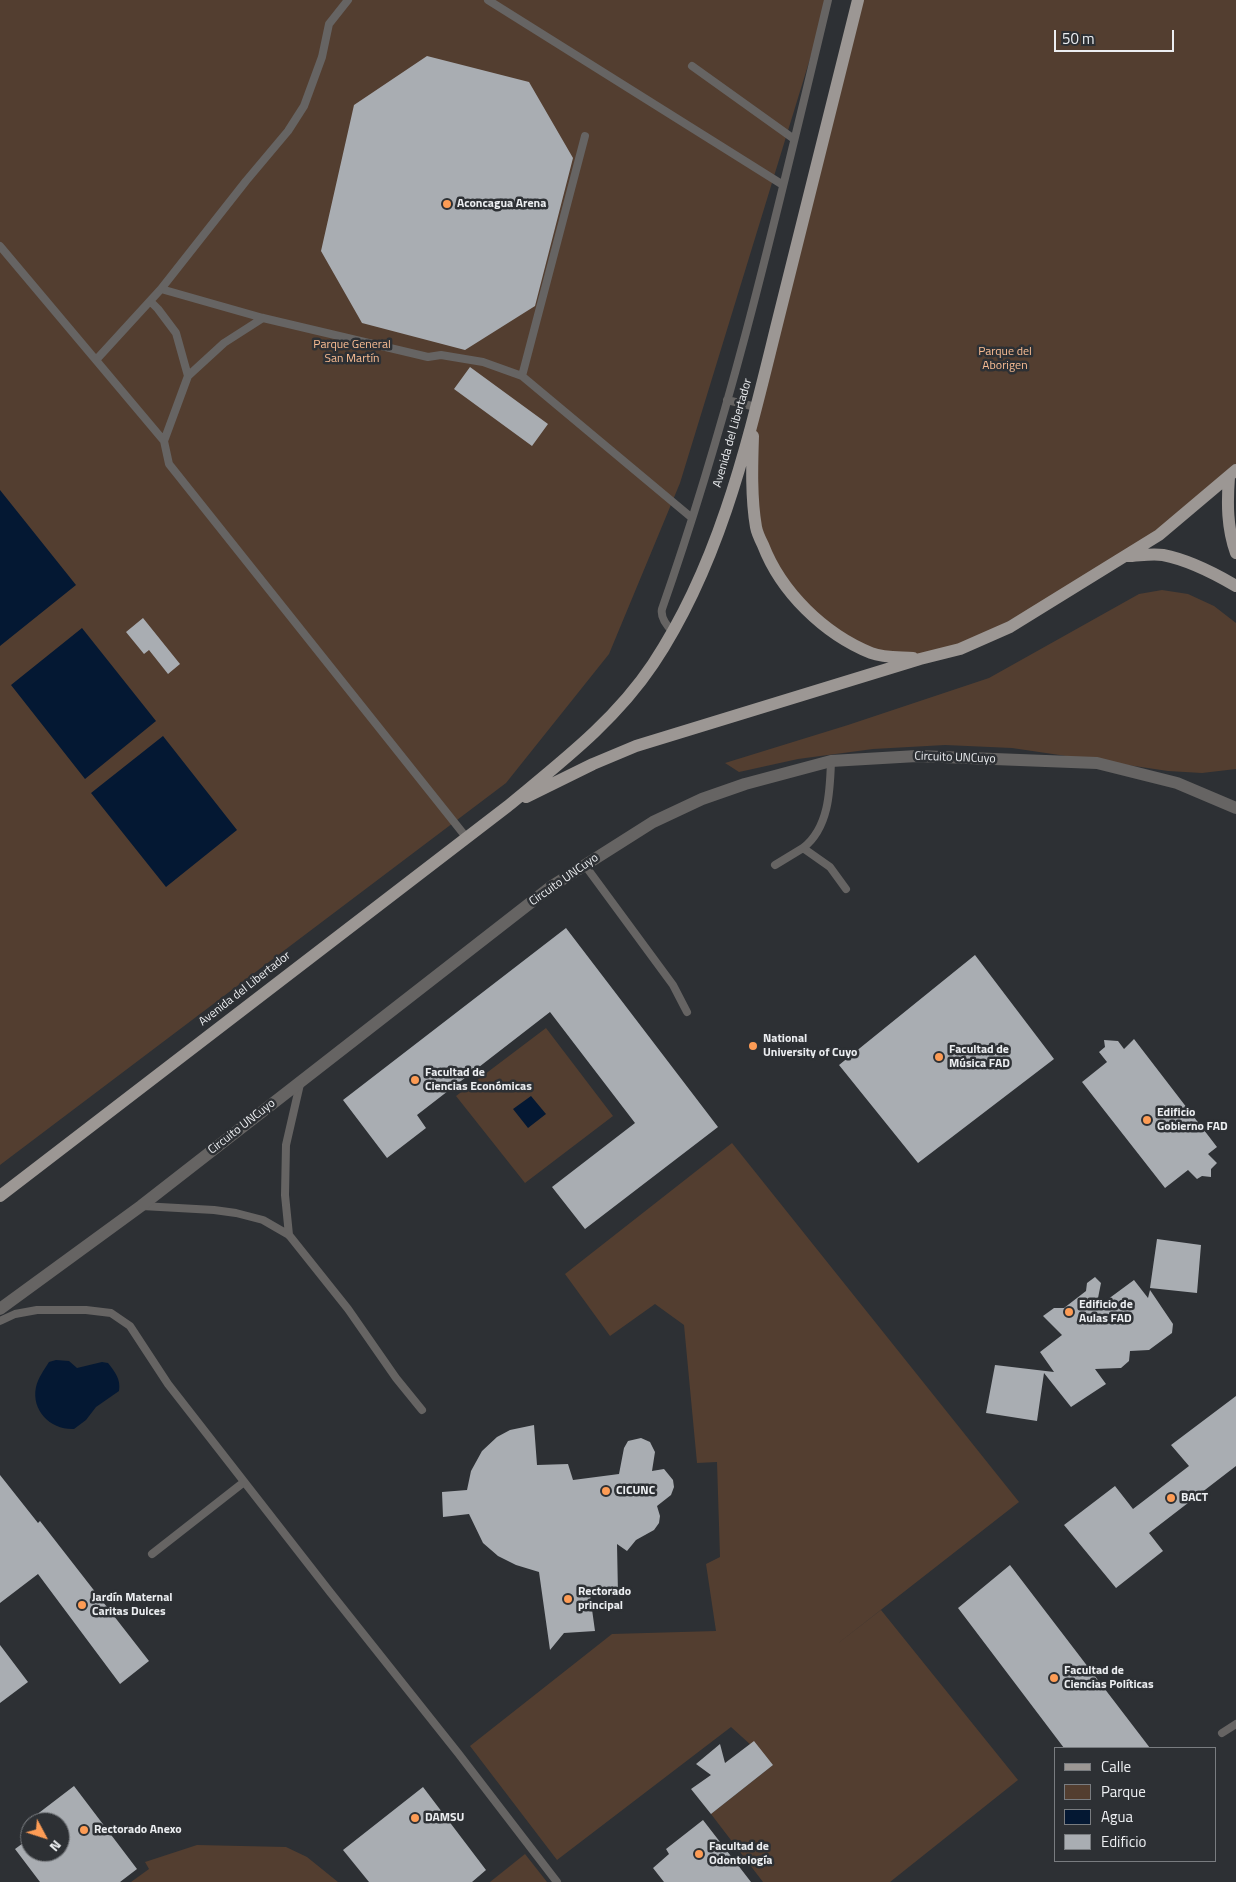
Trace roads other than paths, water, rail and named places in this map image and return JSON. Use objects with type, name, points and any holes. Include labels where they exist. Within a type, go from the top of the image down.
[{"type":"main road","name":"Avenida del Libertador","points":[[0,1196],[508,806],[596,732],[652,666],[689,602],[723,518],[755,412],[858,0]]},
{"type":"main road","points":[[755,412],[752,460],[756,528],[769,561],[787,588],[818,621],[835,634],[855,645],[873,654],[920,659]]},
{"type":"main road","name":"Avenida del Libertador","points":[[508,806],[593,764],[636,746],[920,659],[960,649],[1010,627],[1159,535],[1233,473]]},
{"type":"main road","points":[[1233,473],[1227,502],[1230,536],[1236,553]]},
{"type":"main road","points":[[1127,556],[1161,555],[1214,574],[1236,586]]},
{"type":"street","name":"Circuito UNCuyo","points":[[0,1310],[141,1206],[552,886],[653,822],[702,799],[744,784],[831,761],[917,756],[1097,764],[1177,783],[1236,808]]},
{"type":"lane","points":[[96,360],[161,289],[288,131],[304,106],[322,57],[329,24],[348,0]]},
{"type":"lane","points":[[488,0],[783,185]]},
{"type":"lane","points":[[673,632],[663,619],[662,609],[692,518],[727,400],[783,185],[828,0]]},
{"type":"lane","points":[[692,66],[794,139]]},
{"type":"lane","points":[[522,376],[585,136]]},
{"type":"lane","points":[[0,246],[164,442],[169,464],[466,837]]},
{"type":"lane","points":[[161,289],[263,318],[428,356],[441,355],[483,362],[522,376],[692,518]]},
{"type":"lane","points":[[150,301],[176,333],[188,376]]},
{"type":"lane","points":[[164,442],[188,376],[224,343],[263,318]]},
{"type":"lane","points":[[727,400],[755,412]]},
{"type":"lane","points":[[775,865],[810,843],[824,817],[830,796],[831,761]]},
{"type":"lane","points":[[803,848],[830,867],[846,888]]},
{"type":"lane","points":[[584,864],[672,986],[687,1012]]},
{"type":"lane","points":[[289,1235],[285,1195],[286,1145],[300,1081]]},
{"type":"lane","points":[[141,1206],[236,1213],[263,1220],[289,1235],[348,1309],[396,1378],[422,1410]]},
{"type":"lane","points":[[0,1321],[15,1314],[37,1310],[86,1310],[111,1313],[130,1326],[168,1384],[557,1882]]},
{"type":"lane","points":[[152,1554],[244,1482]]},
{"type":"lane","points":[[1222,1733],[1236,1724]]},
{"type":"water","points":[[0,490],[76,585],[0,646]]},
{"type":"water","points":[[82,628],[156,721],[85,779],[11,685]]},
{"type":"water","points":[[163,736],[237,830],[166,887],[91,793]]},
{"type":"water","points":[[531,1096],[546,1114],[528,1128],[513,1109]]},
{"type":"water","points":[[56,1360],[69,1361],[77,1368],[102,1362],[108,1363],[118,1379],[119,1391],[96,1407],[86,1420],[74,1429],[58,1426],[51,1422],[44,1417],[37,1404],[35,1396],[38,1380],[49,1362]]},
{"type":"place","name":"Aconcagua Arena","points":[[447,204]]},
{"type":"place","name":"National University of Cuyo","points":[[753,1046]]},
{"type":"place","name":"Facultad de Música FAD","points":[[939,1057]]},
{"type":"place","name":"Facultad de Ciencias Económicas","points":[[415,1080]]},
{"type":"place","name":"Edificio Gobierno FAD","points":[[1147,1120]]},
{"type":"place","name":"Edificio de Aulas FAD","points":[[1069,1312]]},
{"type":"place","name":"CICUNC","points":[[606,1491]]},
{"type":"place","name":"BACT","points":[[1171,1498]]},
{"type":"place","name":"Rectorado principal","points":[[568,1599]]},
{"type":"place","name":"Jardín Maternal Caritas Dulces","points":[[82,1605]]},
{"type":"place","name":"Facultad de Ciencias Políticas","points":[[1054,1678]]},
{"type":"place","name":"DAMSU","points":[[415,1818]]},
{"type":"place","name":"Rectorado Anexo","points":[[84,1830]]},
{"type":"place","name":"Facultad de Odontología","points":[[699,1854]]},
{"type":"park label","name":"Parque General San Martín","points":[[352,352]]},
{"type":"park label","name":"Parque del Aborigen","points":[[1005,359]]}]
